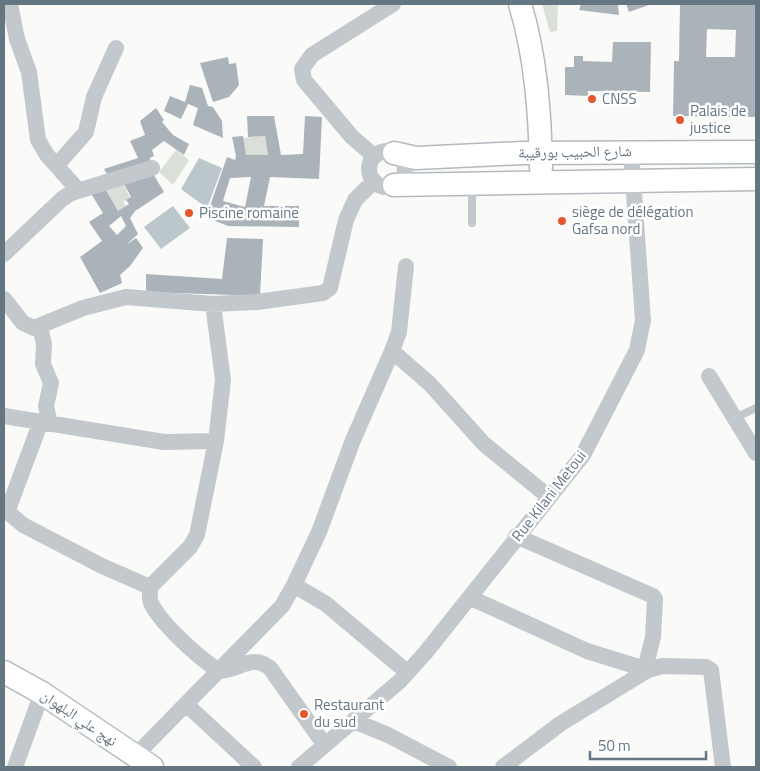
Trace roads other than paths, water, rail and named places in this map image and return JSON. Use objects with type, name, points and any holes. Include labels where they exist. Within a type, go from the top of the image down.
[{"type":"street","points":[[10,4],[17,40],[29,72],[38,140],[47,155],[78,190]]},
{"type":"street","points":[[4,299],[23,322],[34,328],[40,328],[83,308],[126,297],[213,304],[257,302],[322,293],[330,288],[346,220],[355,200],[384,183],[402,178],[404,172],[402,160],[384,154],[352,137],[304,80],[302,69],[312,54],[393,4]]},
{"type":"street","points":[[520,4],[529,33],[535,71],[541,152],[541,184]]},
{"type":"street","points":[[57,165],[86,132],[94,97],[116,48]]},
{"type":"street","name":"Rue Kilani Metoui","points":[[298,767],[354,721],[407,672],[471,598],[516,536],[582,455],[637,350],[643,320],[631,151]]},
{"type":"street","name":"شارع الحبيب بورقيبة","points":[[384,154],[416,158],[541,152],[756,152]]},
{"type":"street","points":[[384,154],[369,171],[384,183]]},
{"type":"street","points":[[4,254],[62,199],[78,190],[152,168]]},
{"type":"street","name":"شارع الحبيب بورقيبة","points":[[384,183],[541,184],[756,179]]},
{"type":"street","points":[[143,761],[187,705],[282,606],[294,585],[319,532],[354,440],[399,332],[406,266]]},
{"type":"street","points":[[213,304],[222,380],[216,441],[198,535],[190,547],[150,587],[150,602],[159,615],[185,642],[219,671],[227,671],[251,661],[265,664],[274,672],[324,744]]},
{"type":"street","points":[[40,328],[44,344],[43,364],[50,383],[46,406],[46,422],[9,507],[9,513],[23,525],[102,566],[150,587]]},
{"type":"street","points":[[392,351],[430,384],[484,444],[549,497]]},
{"type":"street","points":[[709,376],[756,453]]},
{"type":"street","points":[[4,416],[164,442],[216,441]]},
{"type":"street","points":[[516,536],[653,596],[655,600],[653,637],[647,669]]},
{"type":"street","points":[[294,585],[326,604],[407,672]]},
{"type":"street","points":[[471,598],[588,650],[647,669]]},
{"type":"street","points":[[503,767],[560,724],[647,669],[662,666],[706,667],[711,670],[722,767]]},
{"type":"street","name":"نهج علي البلهوان","points":[[4,672],[42,693],[143,761]]},
{"type":"street","points":[[12,762],[42,693]]},
{"type":"street","points":[[187,705],[254,767]]},
{"type":"street","points":[[354,721],[388,735],[449,767]]},
{"type":"lane","points":[[472,184],[472,222]]},
{"type":"lane","points":[[735,418],[756,408]]},
{"type":"place","name":"CNSS","points":[[592,99]]},
{"type":"place","name":"Palais de justice","points":[[680,120]]},
{"type":"place","name":"Piscine romaine","points":[[189,213]]},
{"type":"place","name":"siège de délégation Gafsa nord","points":[[562,221]]},
{"type":"place","name":"Restaurant du sud","points":[[304,714]]}]
